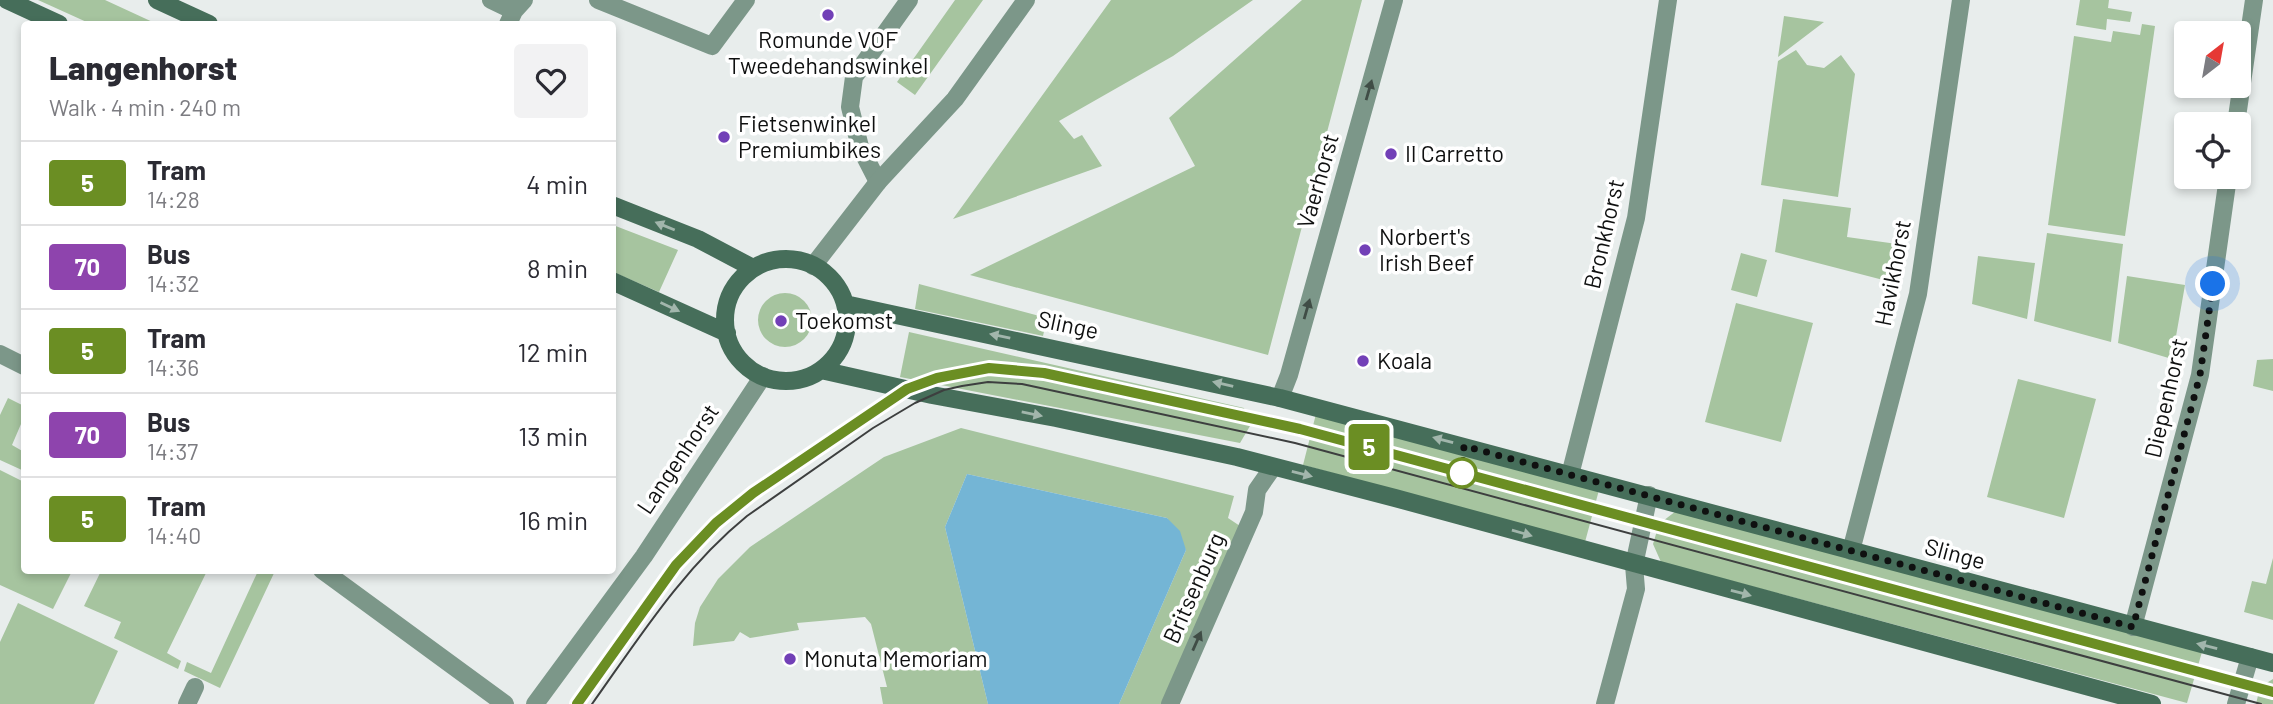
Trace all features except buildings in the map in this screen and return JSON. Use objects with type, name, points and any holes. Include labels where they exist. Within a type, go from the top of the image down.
[{"type":"main road","points":[[7,0],[52,21]]},
{"type":"main road","points":[[157,0],[202,21]]},
{"type":"main road","points":[[616,207],[698,239],[753,268]]},
{"type":"main road","points":[[773,260],[804,262],[813,266],[833,282],[845,304],[847,325],[841,346],[821,370],[812,375],[793,381],[763,376],[739,359],[731,347],[727,333],[726,309],[732,293],[741,279],[753,268],[773,260]]},
{"type":"main road","points":[[616,283],[727,333]]},
{"type":"main road","name":"Slinge","points":[[845,304],[1280,398],[2273,663]]},
{"type":"main road","points":[[821,370],[1159,440],[1273,467],[2152,704]]},
{"type":"street","points":[[491,0],[515,12]]},
{"type":"street","points":[[598,0],[712,46],[746,0]]},
{"type":"street","points":[[878,182],[860,147],[850,107],[854,78],[909,0]]},
{"type":"street","points":[[813,266],[878,182],[955,99],[1026,0]]},
{"type":"street","name":"Vaerhorst","points":[[1280,398],[1289,375],[1394,0]]},
{"type":"street","name":"Bronkhorst","points":[[1570,475],[1636,218],[1668,0]]},
{"type":"street","name":"Havikhorst","points":[[1851,551],[1917,294],[1961,0]]},
{"type":"street","points":[[2238,112],[2254,0]]},
{"type":"street","name":"Diepenhorst","points":[[2133,627],[2200,375],[2226,189]]},
{"type":"street","points":[[0,354],[21,364]]},
{"type":"street","name":"Langenhorst","points":[[535,704],[644,556],[763,376]]},
{"type":"street","name":"Britsenburg","points":[[1170,704],[1254,512],[1257,489],[1273,467]]},
{"type":"street","points":[[1605,704],[1636,590],[1634,565],[1649,495]]},
{"type":"street","points":[[327,574],[505,704]]},
{"type":"street","points":[[2236,704],[2250,657]]},
{"type":"street","points":[[187,704],[195,687]]},
{"type":"green space","points":[[38,0],[105,0],[150,21],[84,21]]},
{"type":"green space","points":[[955,0],[983,0],[915,95],[897,82]]},
{"type":"green space","points":[[1111,0],[1253,0],[1173,56],[1059,121],[1074,139],[1082,135],[1102,166],[953,219]]},
{"type":"green space","points":[[1302,0],[1362,0],[1268,355],[970,275],[1195,166],[1169,118]]},
{"type":"green space","points":[[2080,0],[2109,0],[2108,8],[2132,12],[2130,22],[2107,19],[2106,30],[2076,25]]},
{"type":"green space","points":[[1784,16],[1824,22],[1778,57]]},
{"type":"green space","points":[[2142,24],[2155,26],[2125,236],[2048,225],[2074,36],[2111,42],[2113,31],[2140,35]]},
{"type":"green space","points":[[1796,50],[1807,65],[1824,68],[1841,55],[1855,74],[1838,197],[1761,185],[1778,61]]},
{"type":"green space","points":[[1783,199],[1851,208],[1847,237],[1897,244],[1891,282],[1775,252]]},
{"type":"green space","points":[[616,226],[678,250],[659,292],[616,273]]},
{"type":"green space","points":[[2047,233],[2123,244],[2111,342],[2034,321]]},
{"type":"green space","points":[[1741,253],[1767,260],[1757,297],[1731,290]]},
{"type":"green space","points":[[1978,256],[2035,263],[2027,319],[1972,304]]},
{"type":"green space","points":[[2127,276],[2185,285],[2172,359],[2118,343]]},
{"type":"green space","points":[[919,284],[1047,318],[1043,336],[915,309]]},
{"type":"green space","points":[[785,293],[804,301],[812,320],[804,339],[785,347],[766,339],[758,320],[766,301]]},
{"type":"green space","points":[[1736,303],[1813,323],[1781,442],[1705,422]]},
{"type":"green space","points":[[909,332],[1244,408],[1250,426],[1240,443],[900,377]]},
{"type":"green space","points":[[2273,359],[2273,391],[2253,386],[2257,360]]},
{"type":"green space","points":[[2018,379],[2096,399],[2064,518],[1987,497]]},
{"type":"green space","points":[[8,398],[21,404],[21,424],[12,445],[21,450],[21,470],[0,460],[0,415]]},
{"type":"green space","points":[[1316,414],[1599,490],[1585,542],[1303,465]]},
{"type":"green space","points":[[961,428],[1234,496],[1228,518],[1240,526],[1162,704],[1119,704],[1186,550],[1167,518],[967,474],[945,527],[988,704],[883,704],[880,687],[887,687],[871,624],[865,617],[797,623],[799,630],[750,638],[740,632],[734,641],[693,646],[700,607],[718,579],[750,547],[884,457]]},
{"type":"green space","points":[[0,470],[21,480],[21,574],[70,574],[53,609],[0,585]]},
{"type":"green space","points":[[1676,511],[2202,652],[2187,703],[1661,562],[1653,544],[1659,524]]},
{"type":"green space","points":[[2273,558],[2273,620],[2244,612],[2252,581],[2266,584]]},
{"type":"green space","points":[[100,574],[206,574],[167,653],[181,661],[178,669],[114,638],[121,622],[84,606]]},
{"type":"green space","points":[[257,574],[274,574],[220,688],[184,671],[187,662],[211,673]]},
{"type":"green space","points":[[18,603],[118,651],[94,704],[0,704],[0,642]]},
{"type":"green space","points":[[2273,679],[2273,704],[2256,704],[2260,687]]},
{"type":"water","points":[[967,474],[1167,518],[1180,531],[1186,550],[1119,704],[988,704],[945,527]]},
{"type":"tram line","points":[[577,704],[676,565],[716,523],[753,493],[907,389],[937,378],[989,368],[1044,373],[1300,429],[2273,692]]},
{"type":"tram line","name":"5","points":[[577,704],[676,565],[716,523],[753,493],[907,389],[937,378],[989,368],[1044,373],[1300,429],[2273,692]]},
{"type":"tram line","points":[[592,704],[682,581],[702,558],[747,516],[873,428],[915,403],[944,390],[988,382],[1022,384],[1295,443],[2261,704]]},
{"type":"place","name":"Romunde VOF Tweedehandswinkel","points":[[828,15]]},
{"type":"place","name":"Fietsenwinkel Premiumbikes","points":[[724,137]]},
{"type":"place","name":"Il Carretto","points":[[1391,154]]},
{"type":"place","name":"Norbert's Irish Beef","points":[[1365,250]]},
{"type":"place","name":"Toekomst","points":[[781,321]]},
{"type":"place","name":"Koala","points":[[1363,361]]},
{"type":"place","name":"Monuta Memoriam","points":[[790,659]]},
{"type":"route","points":[[1462,473],[1464,446],[2133,627],[2200,375],[2213,284]]}]
